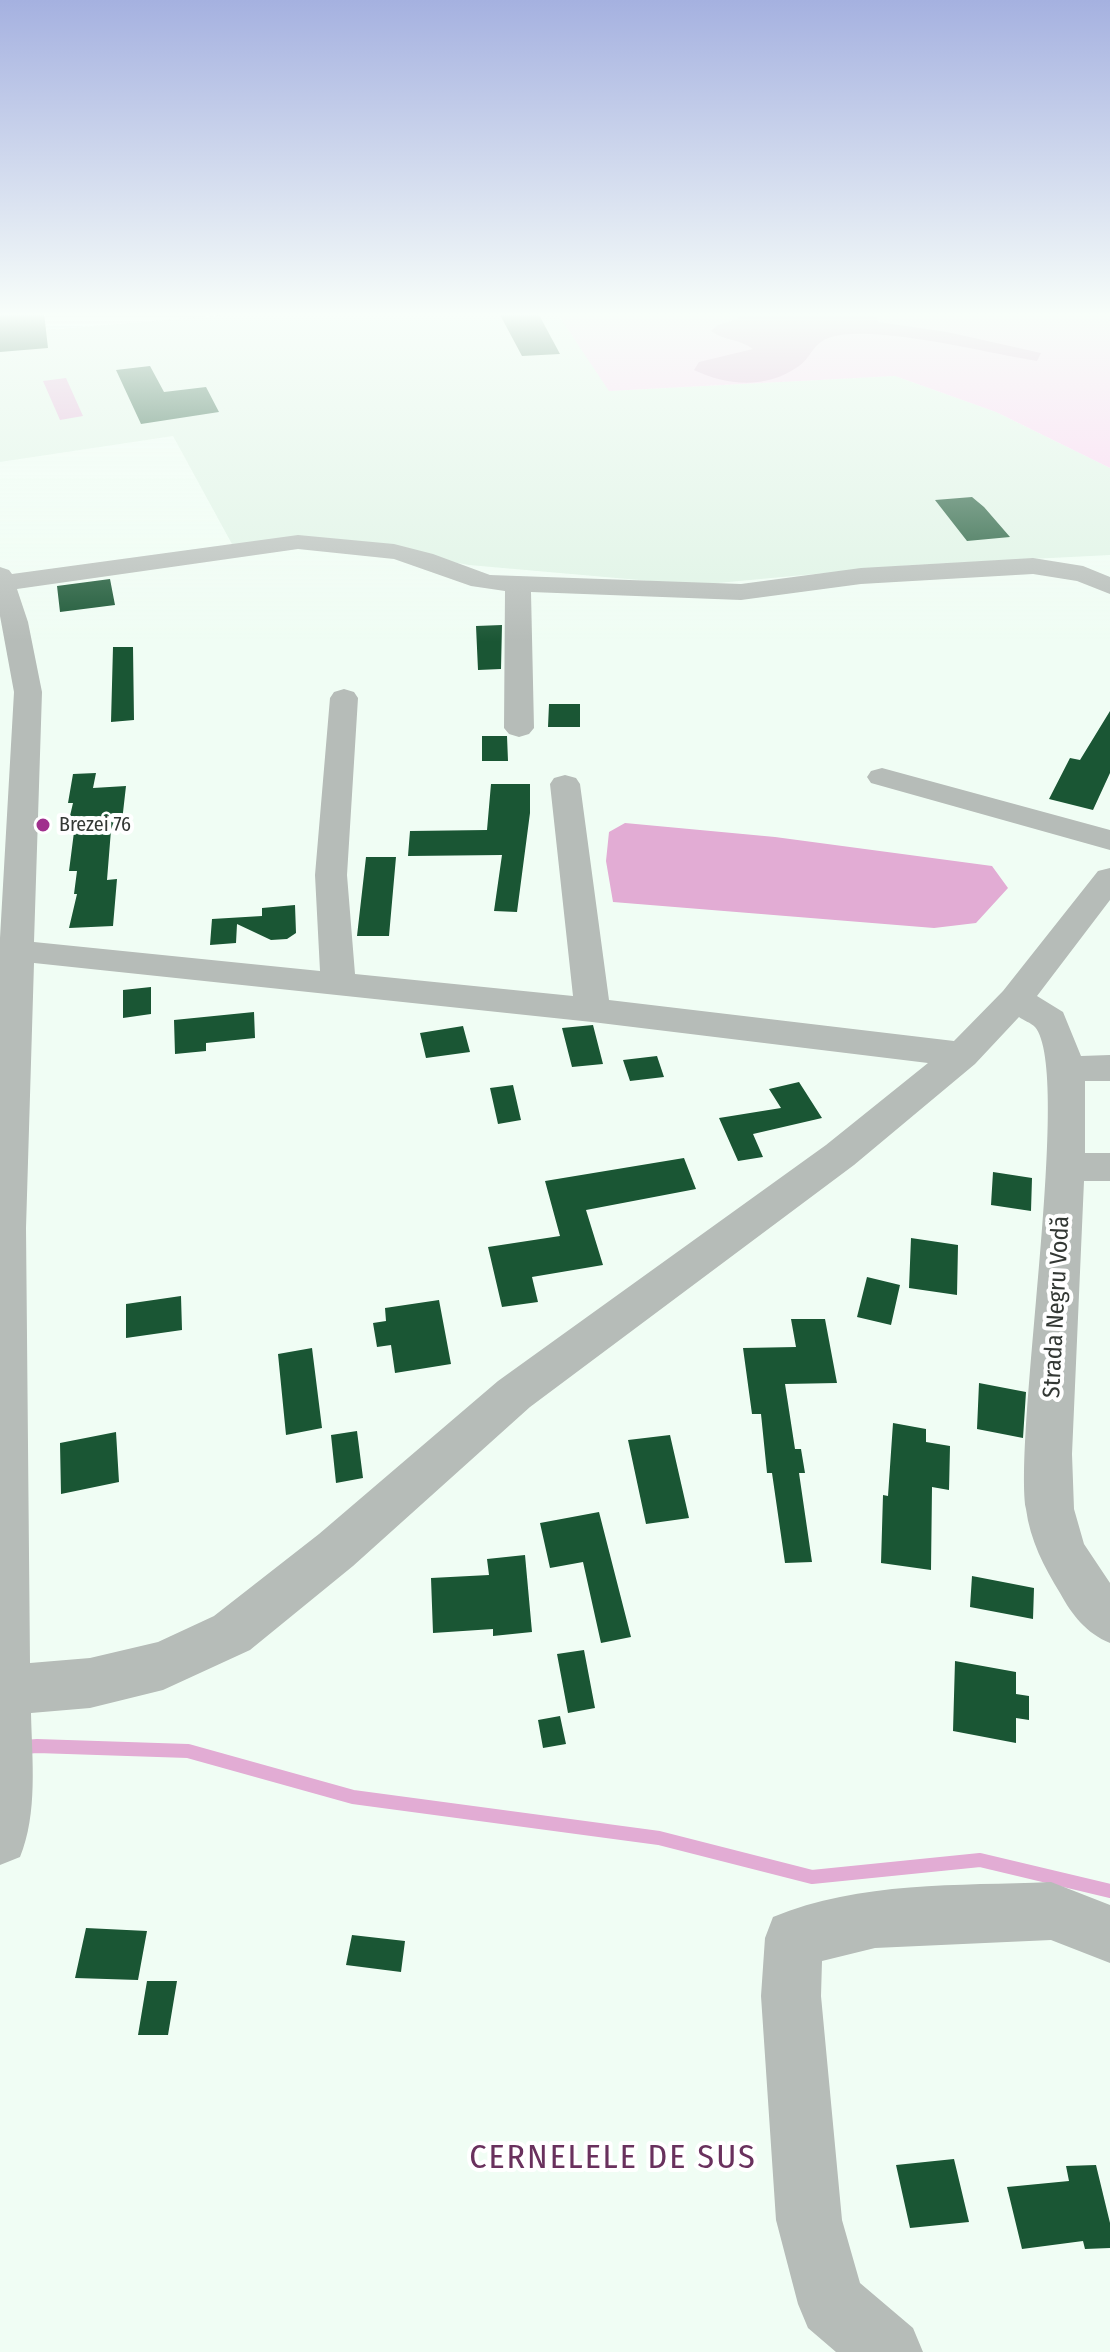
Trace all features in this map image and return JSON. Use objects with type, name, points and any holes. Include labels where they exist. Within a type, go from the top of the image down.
[{"type":"street","points":[[0,1837],[5,1776],[2,1520],[8,950],[13,750],[28,692],[25,664],[1,579],[298,542],[336,543],[422,559],[453,573],[489,583],[741,592],[861,576],[1033,566],[1083,574],[1110,586]]},
{"type":"street","points":[[518,584],[519,728]]},
{"type":"street","points":[[338,985],[331,875],[344,698]]},
{"type":"street","points":[[882,777],[1110,840]]},
{"type":"street","points":[[565,784],[592,1010]]},
{"type":"street","points":[[3,1691],[90,1683],[163,1665],[232,1633],[336,1550],[514,1394],[840,1155],[962,1055],[1016,999],[1110,878]]},
{"type":"street","points":[[8,950],[592,1010],[962,1055]]},
{"type":"street","name":"Strada Negru Vodă","points":[[1016,999],[1050,1020],[1061,1046],[1064,1069],[1065,1167],[1049,1454],[1050,1509],[1062,1552],[1086,1592],[1110,1619]]},
{"type":"street","points":[[1064,1069],[1110,1068]]},
{"type":"street","points":[[1065,1167],[1110,1167]]},
{"type":"street","points":[[889,2352],[832,2304],[809,2220],[791,1996],[794,1938],[875,1919],[1051,1911],[1110,1934]]},
{"type":"shaded area","points":[[0,423],[1018,423],[1110,468],[1110,555],[912,565],[696,585],[469,565],[362,546],[232,544],[173,436],[0,462]]},
{"type":"shaded area","points":[[1018,423],[1110,423],[1110,468]]},
{"type":"shaded area","points":[[625,823],[775,837],[992,866],[1008,888],[976,923],[934,928],[613,902],[606,861],[609,832]]},
{"type":"building","points":[[972,497],[1010,537],[967,541],[935,500]]},
{"type":"building","points":[[110,579],[115,605],[60,612],[57,586]]},
{"type":"building","points":[[502,625],[501,669],[478,670],[476,626]]},
{"type":"building","points":[[113,647],[133,647],[134,720],[111,722]]},
{"type":"building","points":[[549,704],[580,704],[580,727],[548,727]]},
{"type":"building","points":[[1110,711],[1110,773],[1093,810],[1049,799],[1070,758],[1080,760]]},
{"type":"building","points":[[482,736],[507,736],[508,761],[482,761]]},
{"type":"building","points":[[96,773],[93,788],[126,786],[121,830],[111,830],[107,880],[117,879],[113,926],[69,928],[77,894],[74,894],[77,871],[69,871],[74,832],[66,833],[73,803],[68,803],[73,774]]},
{"type":"building","points":[[491,784],[530,784],[530,813],[517,912],[494,911],[502,855],[408,856],[410,831],[487,830]]},
{"type":"building","points":[[366,857],[396,857],[389,936],[357,936]]},
{"type":"building","points":[[295,905],[296,933],[287,939],[271,940],[237,924],[236,943],[210,945],[212,919],[262,916],[262,908]]},
{"type":"building","points":[[151,987],[151,1014],[123,1018],[123,990]]},
{"type":"building","points":[[254,1012],[255,1038],[206,1043],[206,1051],[175,1054],[174,1020]]},
{"type":"building","points":[[593,1025],[603,1064],[572,1067],[562,1028]]},
{"type":"building","points":[[463,1026],[470,1052],[426,1058],[420,1033]]},
{"type":"building","points":[[657,1056],[664,1077],[630,1081],[623,1060]]},
{"type":"building","points":[[799,1082],[822,1118],[753,1134],[763,1157],[738,1161],[719,1118],[781,1108],[769,1089]]},
{"type":"building","points":[[513,1085],[521,1120],[498,1124],[490,1088]]},
{"type":"building","points":[[684,1158],[696,1189],[586,1210],[603,1265],[532,1277],[538,1302],[502,1307],[488,1247],[560,1236],[545,1181]]},
{"type":"building","points":[[993,1172],[1032,1178],[1031,1211],[991,1205]]},
{"type":"building","points":[[911,1238],[958,1245],[957,1295],[909,1288]]},
{"type":"building","points":[[867,1277],[900,1285],[891,1325],[857,1317]]},
{"type":"building","points":[[181,1296],[182,1330],[126,1338],[126,1304]]},
{"type":"building","points":[[439,1300],[451,1364],[395,1373],[391,1345],[377,1347],[373,1323],[386,1321],[385,1308]]},
{"type":"building","points":[[791,1319],[825,1319],[837,1383],[785,1384],[795,1449],[801,1449],[805,1473],[799,1473],[812,1562],[785,1563],[772,1473],[767,1473],[761,1414],[752,1414],[743,1348],[796,1347]]},
{"type":"building","points":[[312,1348],[322,1428],[286,1435],[278,1354]]},
{"type":"building","points":[[979,1383],[1026,1392],[1023,1438],[977,1429]]},
{"type":"building","points":[[893,1423],[926,1429],[926,1442],[950,1446],[949,1490],[932,1487],[931,1570],[881,1563],[883,1495],[888,1496]]},
{"type":"building","points":[[357,1431],[363,1478],[336,1483],[331,1435]]},
{"type":"building","points":[[116,1432],[119,1482],[61,1494],[60,1443]]},
{"type":"building","points":[[670,1435],[689,1518],[646,1524],[628,1440]]},
{"type":"building","points":[[599,1512],[631,1637],[601,1643],[583,1562],[550,1568],[540,1523]]},
{"type":"building","points":[[525,1555],[532,1632],[493,1636],[493,1629],[433,1633],[431,1578],[489,1575],[487,1559]]},
{"type":"building","points":[[972,1576],[1034,1588],[1033,1619],[970,1607]]},
{"type":"building","points":[[584,1650],[595,1708],[568,1713],[557,1654]]},
{"type":"building","points":[[955,1661],[1016,1672],[1016,1694],[1029,1696],[1029,1720],[1016,1718],[1016,1743],[953,1731]]},
{"type":"building","points":[[560,1716],[566,1744],[543,1748],[538,1720]]},
{"type":"building","points":[[86,1928],[147,1931],[138,1980],[75,1978]]},
{"type":"building","points":[[352,1935],[405,1941],[401,1972],[346,1965]]},
{"type":"building","points":[[147,1981],[177,1981],[168,2035],[138,2035]]},
{"type":"building","points":[[954,2159],[969,2222],[910,2228],[896,2165]]},
{"type":"building","points":[[1096,2165],[1110,2223],[1110,2248],[1085,2249],[1083,2241],[1022,2249],[1007,2187],[1069,2181],[1066,2166]]},
{"type":"waterway","points":[[0,1749],[37,1746],[188,1751],[353,1797],[659,1838],[812,1877],[980,1860],[1110,1891]]},
{"type":"place","name":"Brezei 76","points":[[43,825]]},
{"type":"district","name":"CERNELELE DE SUS","points":[[613,2159]]}]
